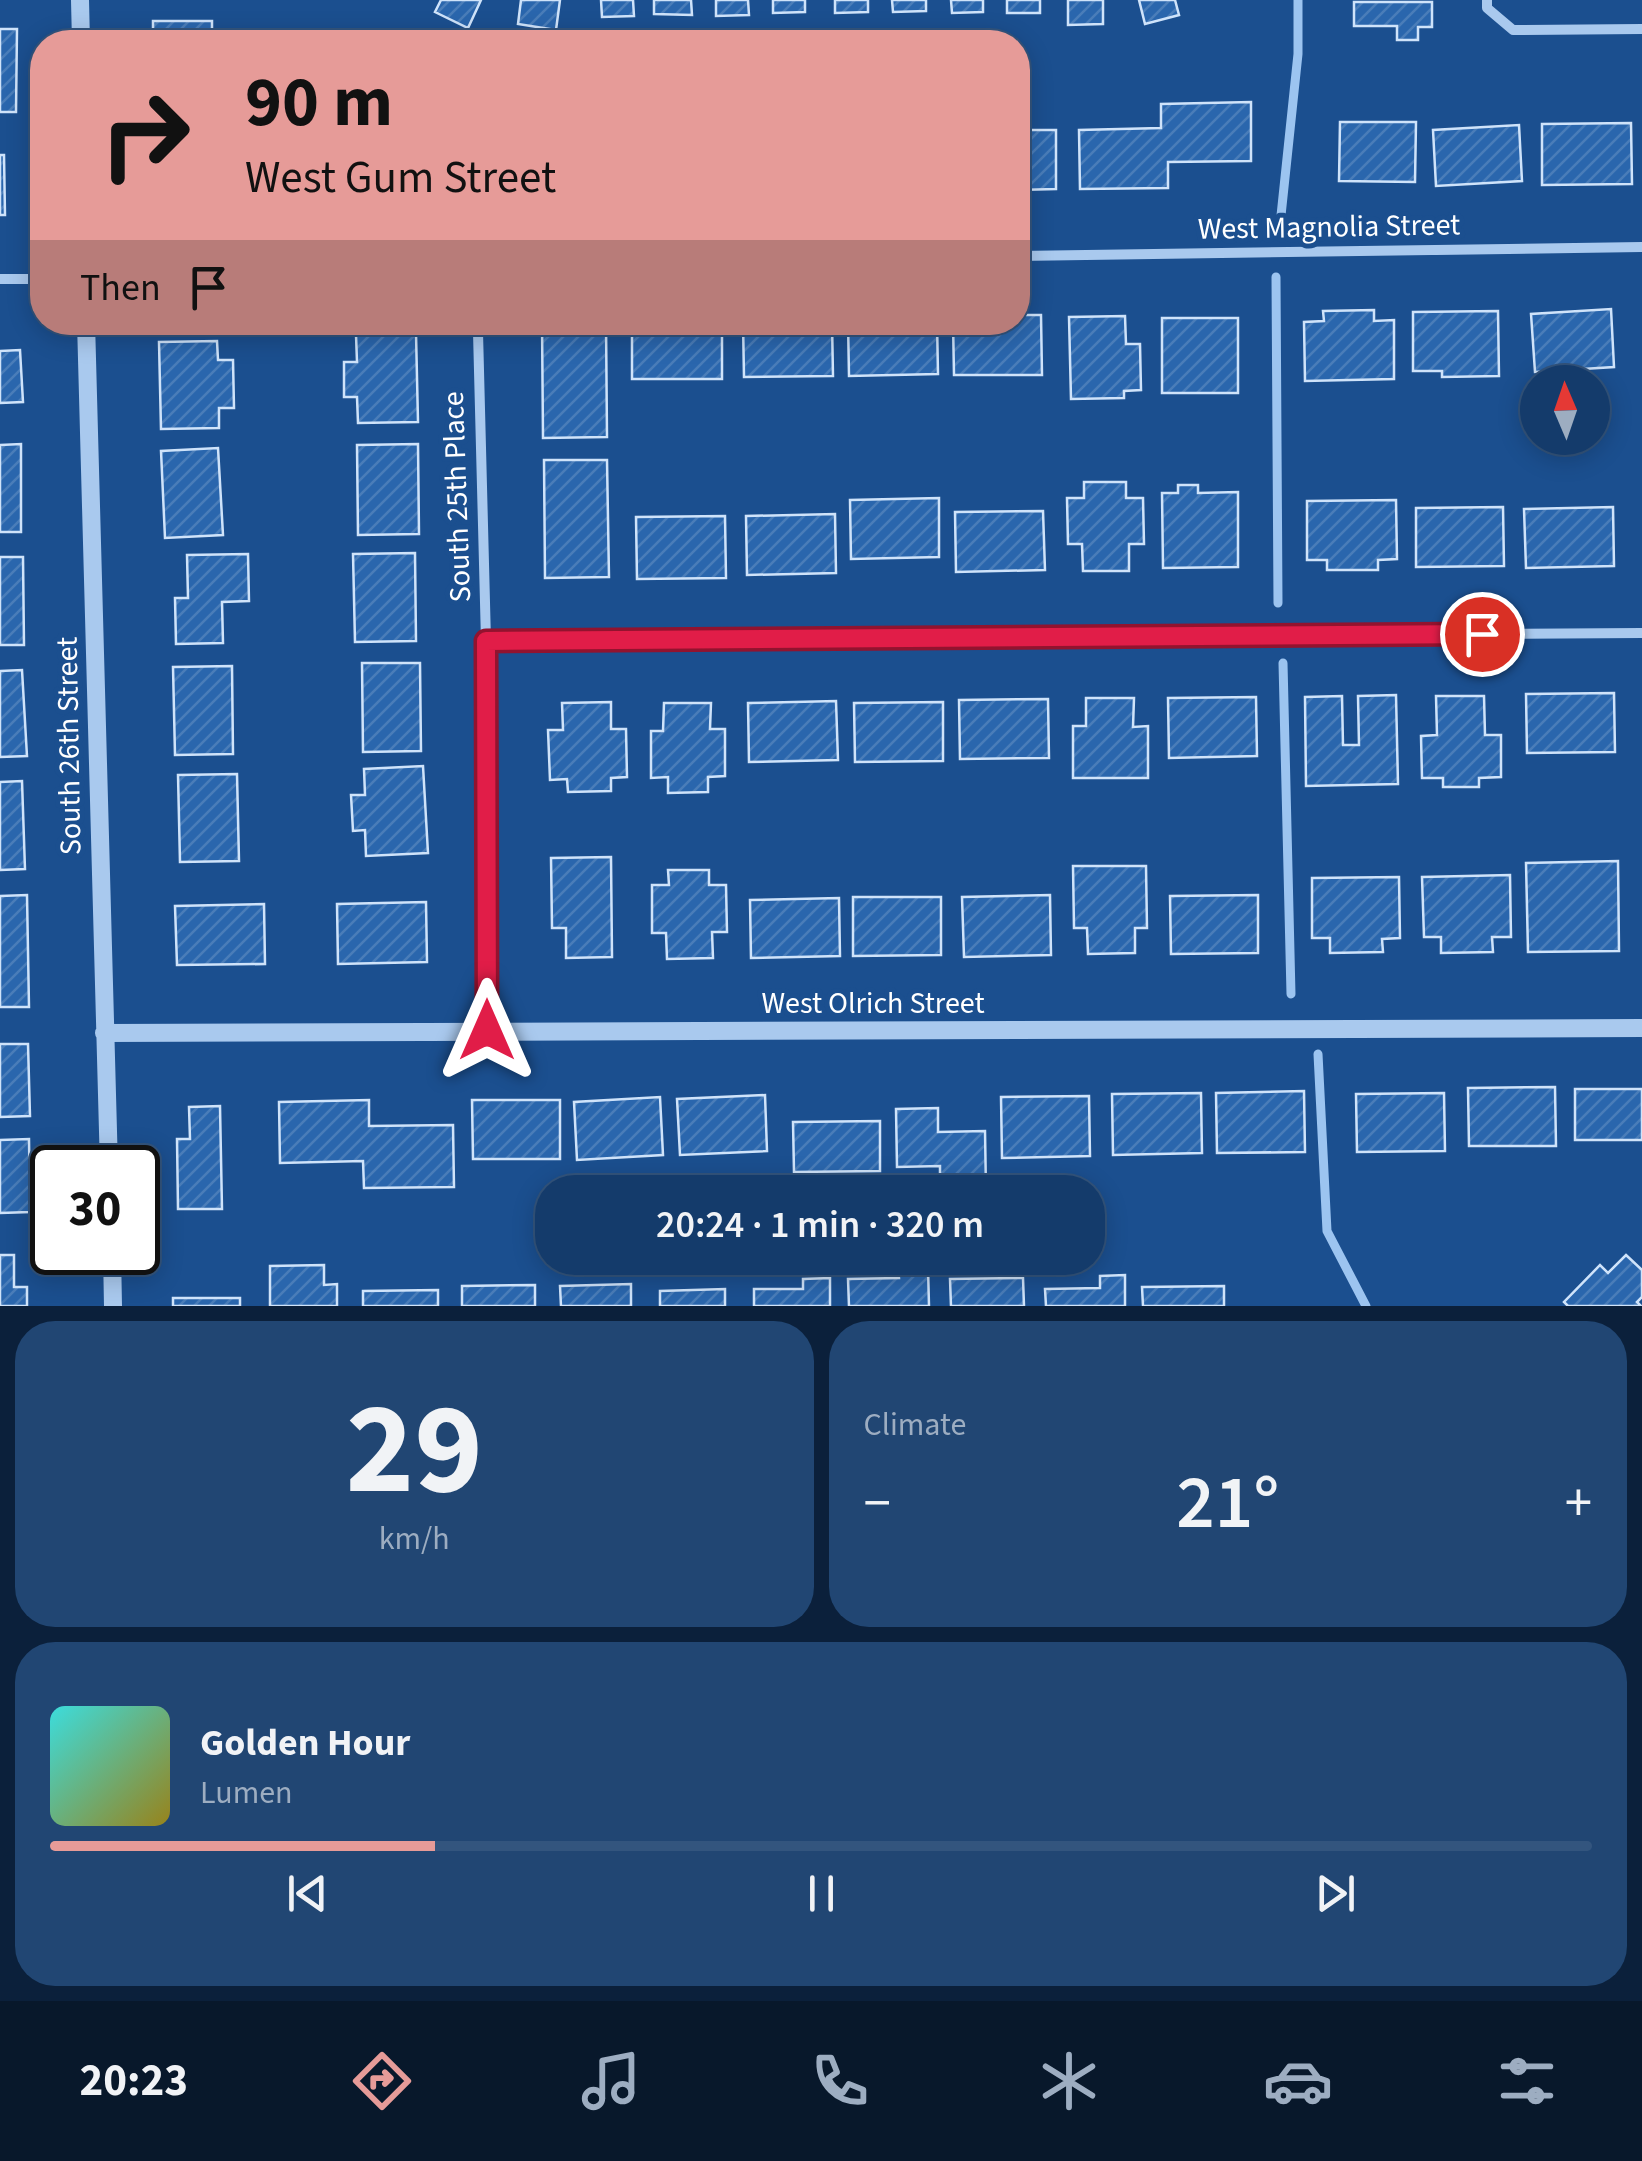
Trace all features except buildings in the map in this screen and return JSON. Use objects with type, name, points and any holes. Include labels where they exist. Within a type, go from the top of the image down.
[{"type":"street","points":[[80,0],[81,30]]},
{"type":"street","points":[[1487,4],[1513,30],[1642,30]]},
{"type":"street","name":"West Magnolia Street","points":[[1030,256],[1642,247]]},
{"type":"street","points":[[0,279],[30,279]]},
{"type":"street","name":"South 26th Street","points":[[86,335],[107,1145]]},
{"type":"street","name":"South 25th Place","points":[[478,335],[486,641],[487,1030]]},
{"type":"street","points":[[486,641],[1642,633]]},
{"type":"street","name":"West Olrich Street","points":[[104,1032],[1642,1028]]},
{"type":"street","points":[[113,1275],[114,1306]]},
{"type":"waterway","points":[[1280,225],[1298,54],[1298,0]]},
{"type":"waterway","points":[[1276,277],[1278,603]]},
{"type":"waterway","points":[[1283,663],[1291,994]]},
{"type":"waterway","points":[[1318,1054],[1327,1231],[1366,1306]]},
{"type":"route","points":[[487,1030],[486,641],[1482,634]]}]
